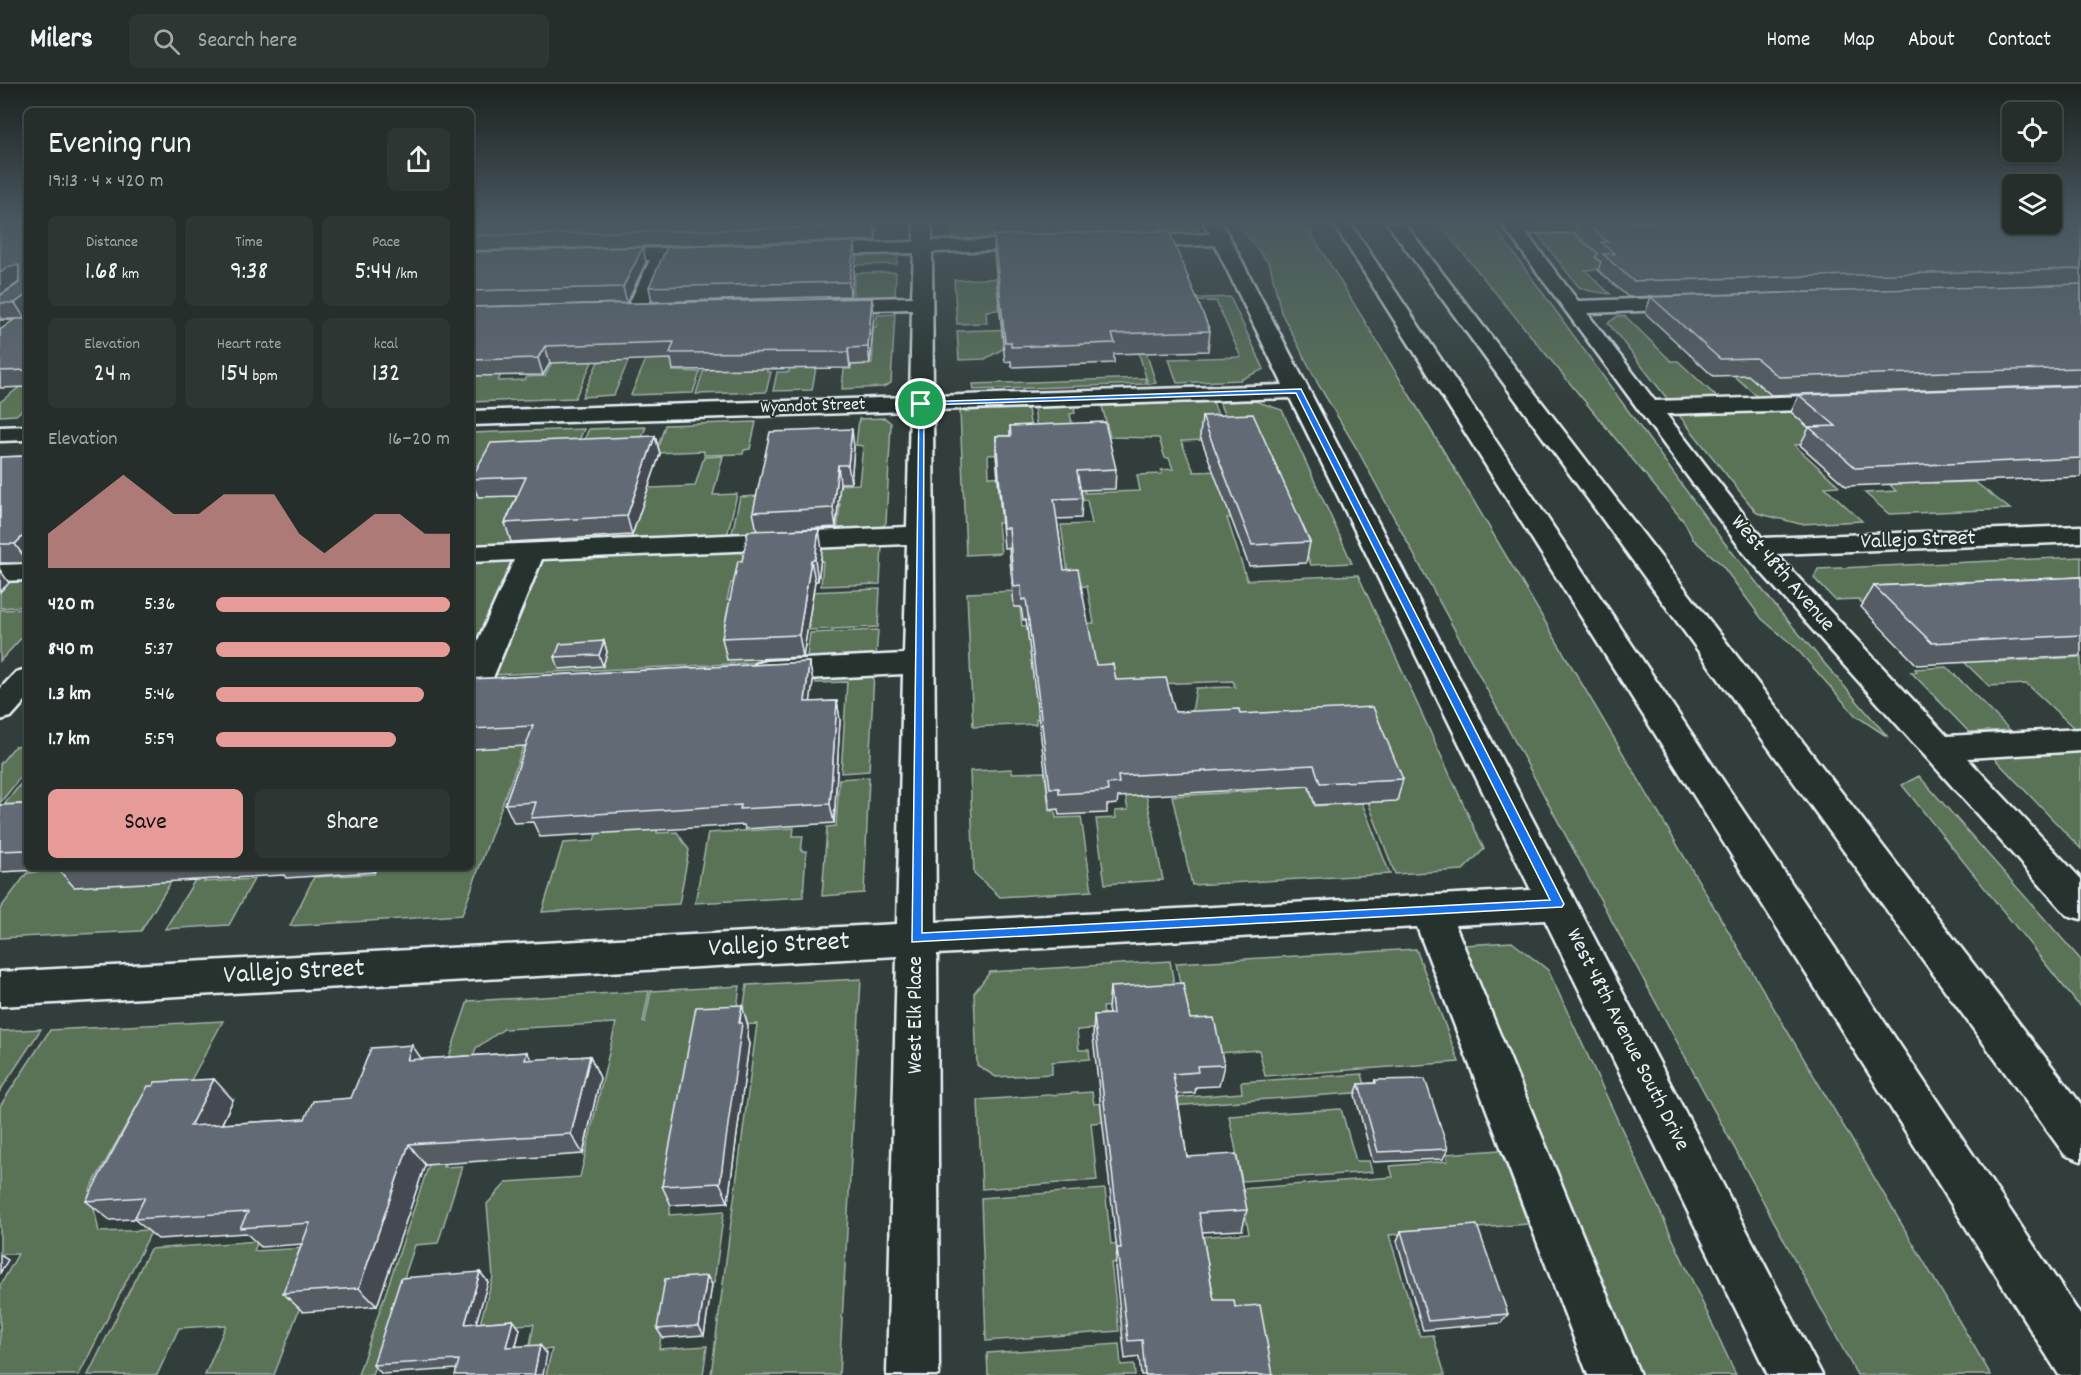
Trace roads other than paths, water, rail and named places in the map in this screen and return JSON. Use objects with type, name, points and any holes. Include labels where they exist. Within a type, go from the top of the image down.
[{"type":"main road","points":[[636,310],[648,283]]},
{"type":"main road","name":"West Elk Place","points":[[913,1375],[922,283]]},
{"type":"main road","name":"West 48th Avenue South Drive","points":[[1243,283],[1796,1375]]},
{"type":"main road","points":[[1380,283],[2081,1362]]},
{"type":"main road","points":[[1439,283],[2081,1140]]},
{"type":"main road","name":"West 48th Avenue","points":[[1554,283],[1754,548],[2081,904]]},
{"type":"main road","points":[[816,306],[922,303]]},
{"type":"main road","points":[[1572,307],[1714,303]]},
{"type":"main road","points":[[613,311],[660,310]]},
{"type":"main road","points":[[0,327],[24,327]]},
{"type":"main road","name":"Wyandot Street","points":[[474,418],[1298,391]]},
{"type":"main road","points":[[1649,408],[1858,401]]},
{"type":"main road","points":[[0,434],[24,433]]},
{"type":"main road","name":"Vallejo Street","points":[[1754,548],[2081,534]]},
{"type":"main road","points":[[474,554],[920,535]]},
{"type":"main road","points":[[474,681],[532,551]]},
{"type":"main road","points":[[0,573],[24,572]]},
{"type":"main road","points":[[743,672],[919,663]]},
{"type":"main road","points":[[0,709],[24,682]]},
{"type":"main road","points":[[474,685],[509,684]]},
{"type":"main road","points":[[0,709],[24,707]]},
{"type":"main road","points":[[1938,748],[2081,740]]},
{"type":"main road","name":"Vallejo Street","points":[[0,989],[1558,904]]},
{"type":"main road","points":[[1430,911],[1614,1375]]}]
